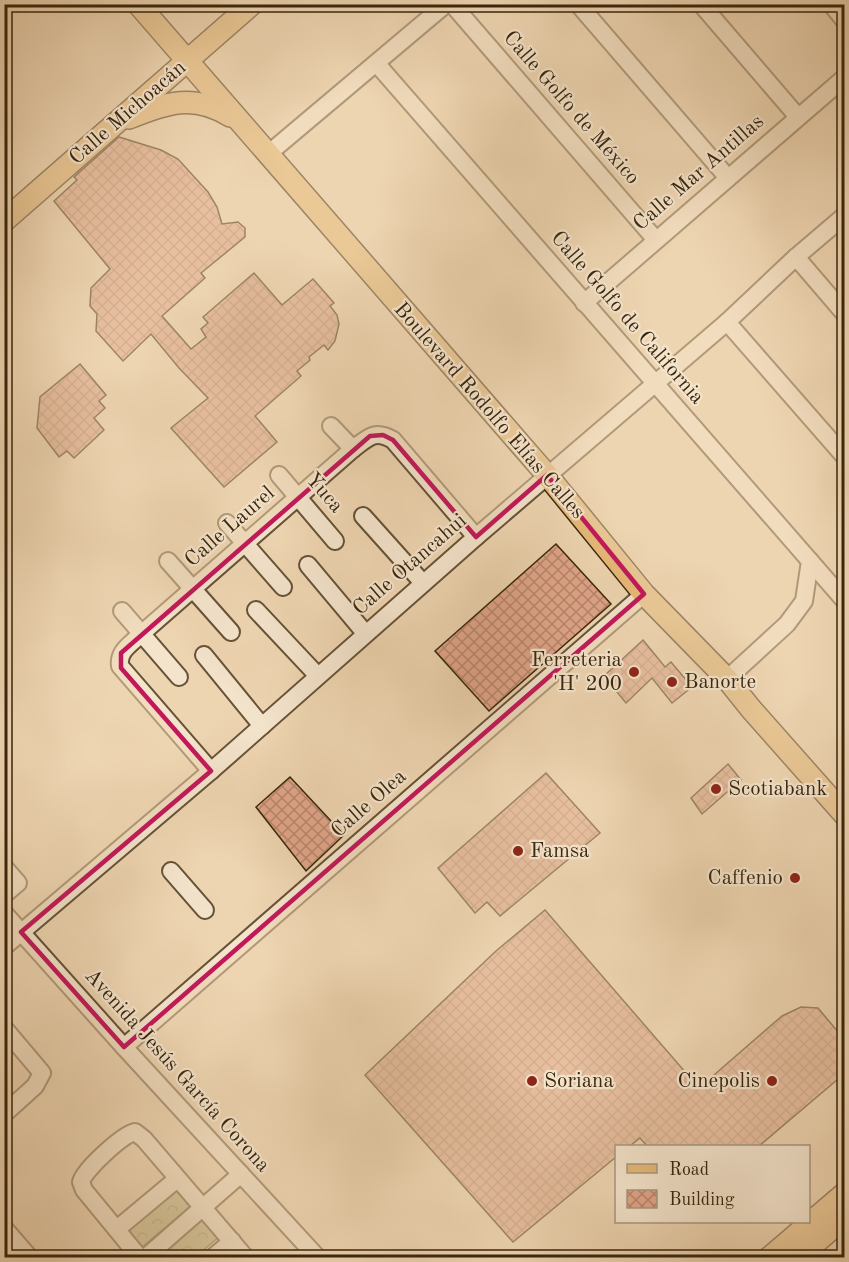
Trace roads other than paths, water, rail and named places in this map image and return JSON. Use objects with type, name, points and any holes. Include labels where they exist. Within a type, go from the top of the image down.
[{"type":"main road","name":"Boulevard Rodolfo Elías Calles","points":[[138,4],[547,476],[644,594],[727,679],[750,709],[844,814]]},
{"type":"main road","name":"Calle Michoacán","points":[[4,221],[252,4]]},
{"type":"main road","points":[[117,122],[164,104],[182,102],[198,103],[215,108],[240,122]]},
{"type":"main road","points":[[810,1223],[844,1194]]},
{"type":"main road","points":[[798,1257],[844,1218]]},
{"type":"main road","points":[[769,1257],[809,1223]]},
{"type":"street","points":[[268,154],[446,4]]},
{"type":"street","name":"Calle Golfo de México","points":[[452,4],[656,240]]},
{"type":"street","points":[[578,4],[728,178]]},
{"type":"street","points":[[701,4],[798,117]]},
{"type":"street","points":[[831,4],[844,20]]},
{"type":"street","name":"Calle Golfo de California","points":[[377,64],[844,600]]},
{"type":"street","name":"Calle Mar Antillas","points":[[584,303],[844,78]]},
{"type":"street","name":"Calle Otancahui","points":[[4,947],[95,872],[365,633],[727,322],[796,257],[844,216]]},
{"type":"street","points":[[796,257],[844,313]]},
{"type":"street","points":[[727,322],[844,456]]},
{"type":"street","points":[[331,426],[352,449]]},
{"type":"street","name":"Calle Laurel","points":[[211,771],[120,666],[119,659],[121,653],[140,635],[244,543],[352,449],[370,436],[377,434],[393,440],[476,537]]},
{"type":"street","name":"Yuca","points":[[279,475],[335,541]]},
{"type":"street","points":[[363,516],[423,583]]},
{"type":"street","points":[[227,523],[283,587]]},
{"type":"street","points":[[168,561],[231,632]]},
{"type":"street","points":[[727,679],[787,624],[804,600],[810,561]]},
{"type":"street","points":[[308,565],[365,633]]},
{"type":"street","name":"Calle Olea","points":[[124,1047],[644,594]]},
{"type":"street","points":[[256,610],[318,676]]},
{"type":"street","points":[[122,611],[140,635],[179,677]]},
{"type":"street","points":[[204,656],[262,726]]},
{"type":"street","points":[[4,867],[18,882],[4,895]]},
{"type":"street","points":[[171,872],[205,910]]},
{"type":"street","name":"Avenida Jesús García Corona","points":[[4,913],[318,1257]]},
{"type":"street","points":[[4,1028],[42,1073],[35,1086],[4,1114]]},
{"type":"street","points":[[140,1257],[84,1190],[81,1180],[86,1172],[122,1138],[135,1132],[144,1139],[246,1257]]},
{"type":"street","points":[[145,1257],[241,1174]]},
{"type":"street","points":[[117,1229],[177,1179]]},
{"type":"street","points":[[6,1232],[19,1254]]},
{"type":"street","points":[[213,1257],[232,1241]]},
{"type":"place","name":"Ferreteria 'H' 200","points":[[634,672]]},
{"type":"place","name":"Banorte","points":[[672,682]]},
{"type":"place","name":"Scotiabank","points":[[716,789]]},
{"type":"place","name":"Famsa","points":[[518,851]]},
{"type":"place","name":"Caffenio","points":[[795,878]]},
{"type":"place","name":"Soriana","points":[[532,1081]]},
{"type":"place","name":"Cinepolis","points":[[772,1081]]}]
